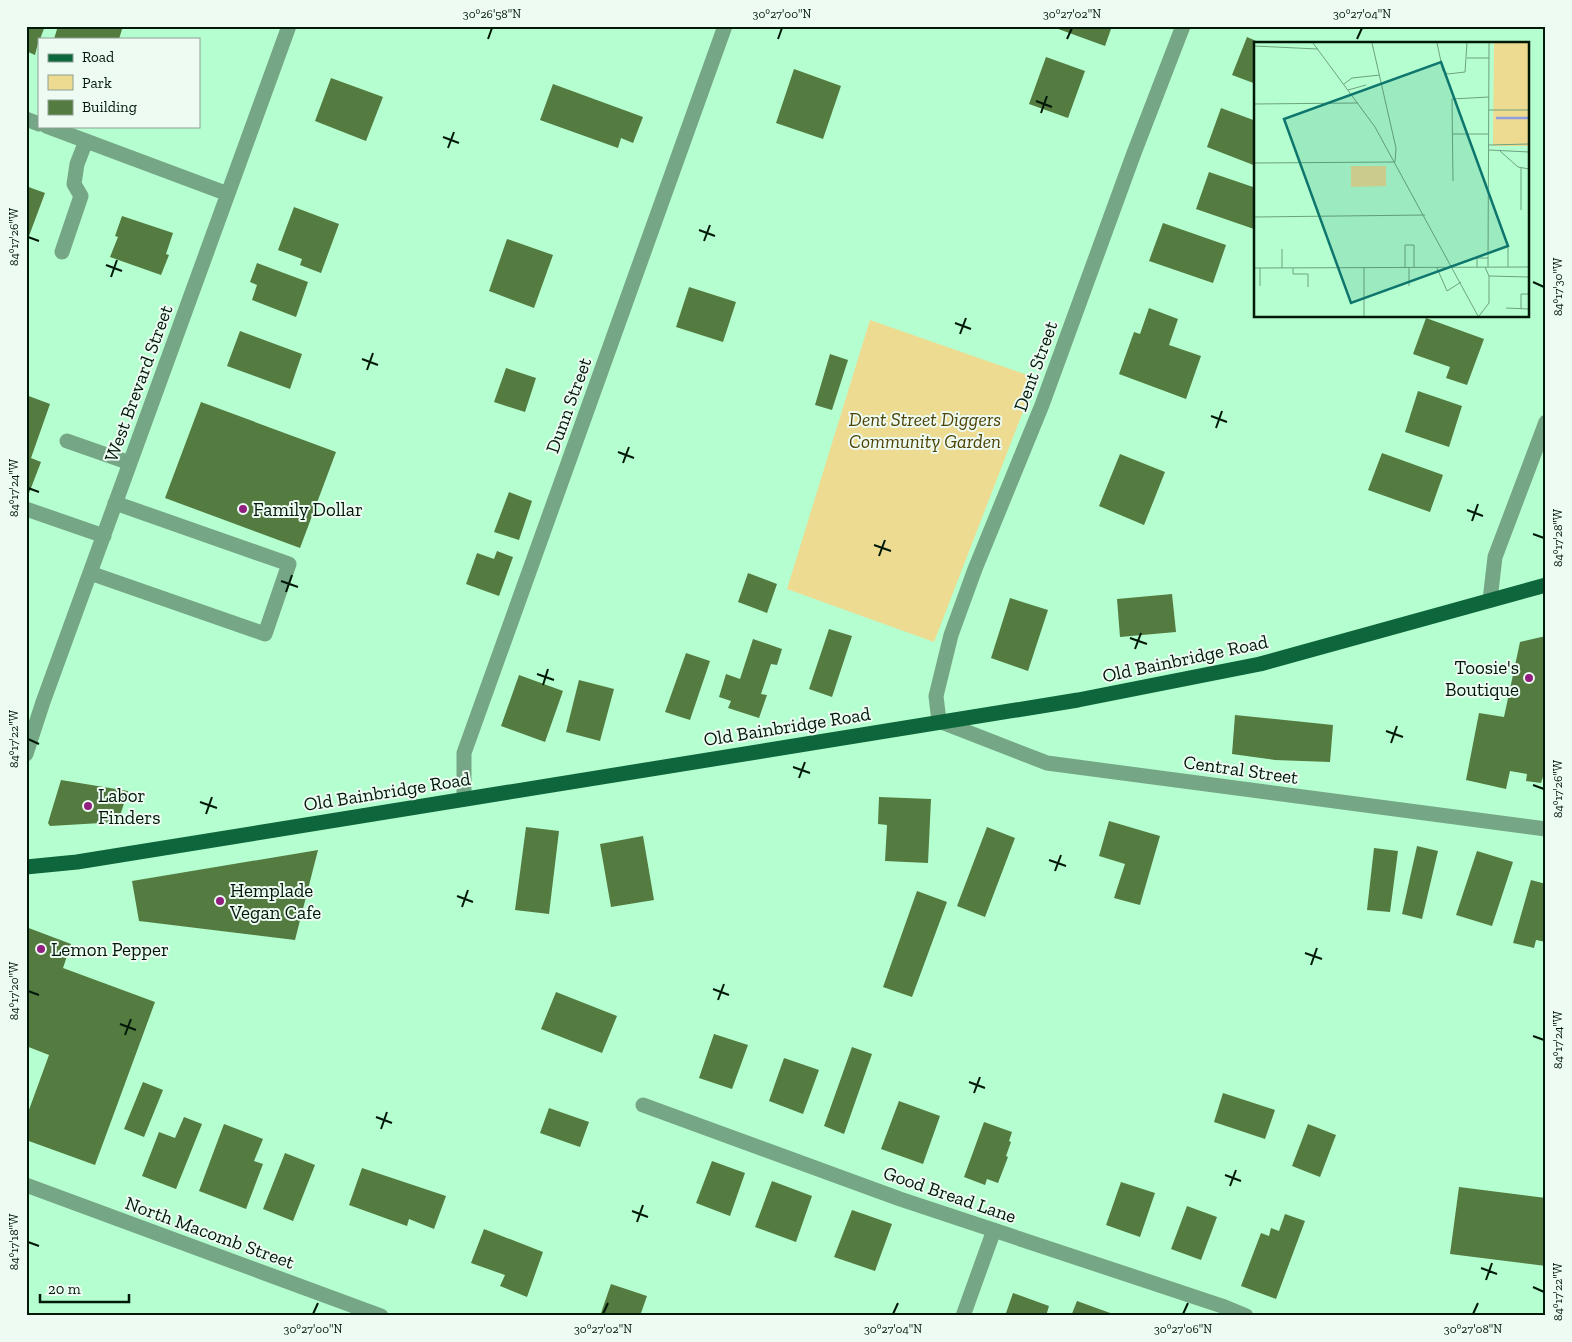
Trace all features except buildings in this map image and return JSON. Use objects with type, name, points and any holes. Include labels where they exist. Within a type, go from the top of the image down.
[{"type":"main road","name":"Old Bainbridge Road","points":[[26,867],[77,862],[938,721],[1078,700],[1260,664],[1546,585]]},
{"type":"street","name":"West Brevard Street","points":[[27,752],[43,702],[289,26]]},
{"type":"street","name":"Dunn Street","points":[[464,799],[464,753],[725,26]]},
{"type":"street","name":"Dent Street","points":[[938,721],[936,696],[951,635],[975,569],[1042,405],[1134,153],[1183,26]]},
{"type":"street","points":[[26,119],[38,124]]},
{"type":"street","points":[[51,128],[228,194]]},
{"type":"street","points":[[62,252],[81,196],[74,184],[77,164],[86,142]]},
{"type":"street","points":[[1490,600],[1495,557],[1546,422]]},
{"type":"street","points":[[67,441],[130,464]]},
{"type":"street","points":[[90,573],[264,634],[289,564],[116,503]]},
{"type":"street","points":[[26,509],[104,536]]},
{"type":"street","name":"Central Street","points":[[938,721],[1048,763],[1546,829]]},
{"type":"street","name":"Good Bread Lane","points":[[643,1105],[900,1199],[1222,1306],[1246,1316]]},
{"type":"street","name":"North Macomb Street","points":[[26,1185],[381,1316]]},
{"type":"street","points":[[963,1316],[994,1230]]},
{"type":"green space","name":"Dent Street Diggers Community Garden","points":[[870,320],[1036,378],[934,642],[787,589]]},
{"type":"place","name":"Family Dollar","points":[[243,509]]},
{"type":"place","name":"Toosie's Boutique","points":[[1529,678]]},
{"type":"place","name":"Labor Finders","points":[[88,806]]},
{"type":"place","name":"Hemplade Vegan Cafe","points":[[220,901]]},
{"type":"place","name":"Lemon Pepper","points":[[41,949]]}]
